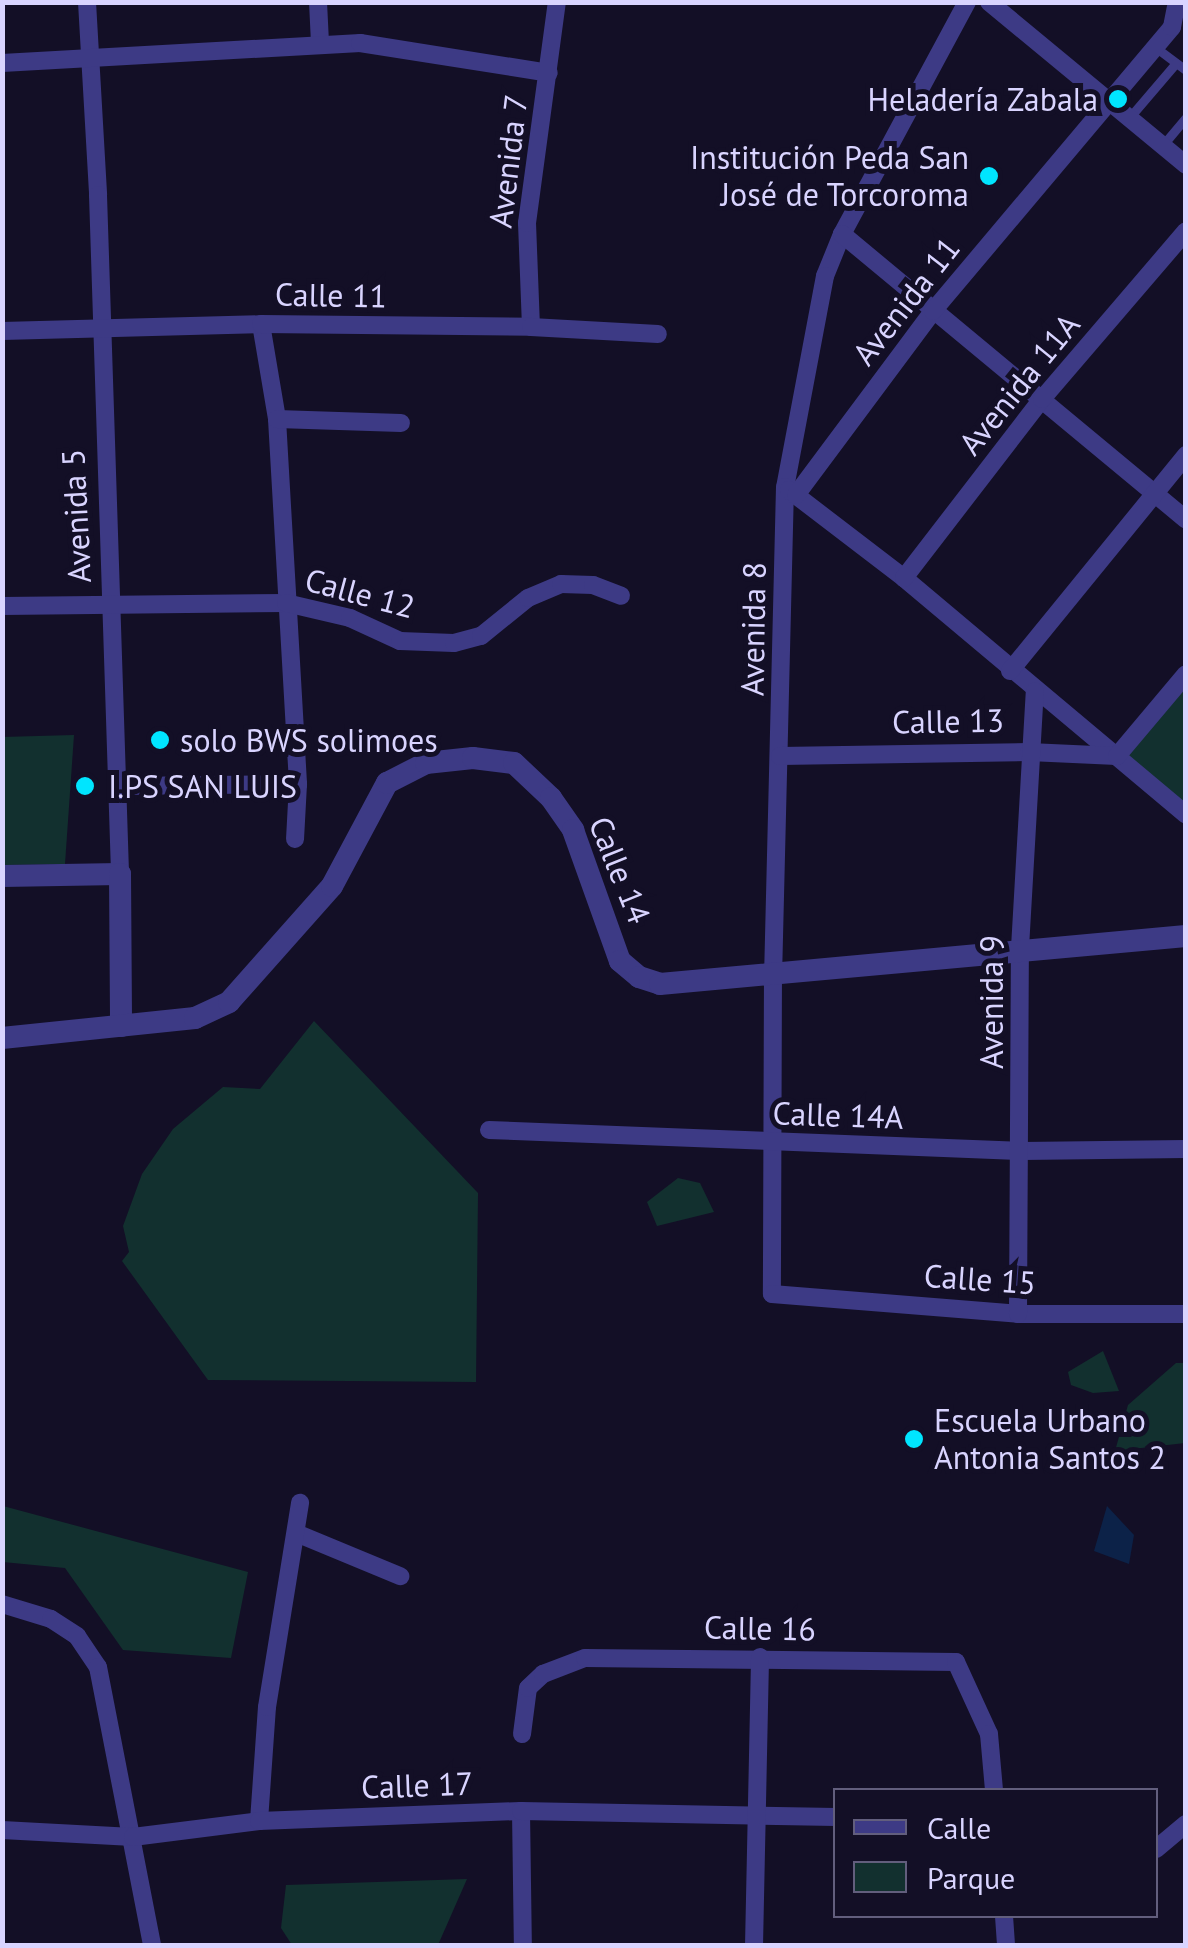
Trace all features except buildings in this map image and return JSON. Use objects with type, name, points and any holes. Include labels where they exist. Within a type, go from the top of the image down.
[{"type":"street","name":"Avenida 5","points":[[87,2],[120,786],[121,1026]]},
{"type":"street","points":[[318,2],[320,43]]},
{"type":"street","name":"Avenida 7","points":[[531,327],[527,223],[557,2]]},
{"type":"street","name":"Avenida 8","points":[[772,1294],[772,971],[790,491],[825,276],[842,234],[967,2]]},
{"type":"street","points":[[988,2],[1186,166]]},
{"type":"street","name":"Avenida 11","points":[[790,491],[933,310],[1172,27],[1176,7]]},
{"type":"street","points":[[2,63],[320,43],[378,44],[549,73]]},
{"type":"street","name":"Avenida 11A","points":[[904,578],[1042,399],[1186,232]]},
{"type":"street","points":[[842,234],[1186,520]]},
{"type":"street","points":[[261,324],[278,419],[298,784],[295,839]]},
{"type":"street","name":"Calle 11","points":[[2,331],[261,324],[531,327],[658,334]]},
{"type":"street","points":[[278,419],[400,423]]},
{"type":"street","points":[[1010,671],[1186,454]]},
{"type":"street","points":[[790,491],[904,578],[1186,815]]},
{"type":"street","name":"Calle 12","points":[[2,606],[286,603],[350,618],[400,640],[454,642],[482,636],[528,598],[562,584],[594,585],[621,596]]},
{"type":"street","points":[[1117,756],[1186,674]]},
{"type":"street","name":"Avenida 9","points":[[1018,1314],[1022,1151],[1020,948],[1035,691]]},
{"type":"street","name":"Calle 13","points":[[780,756],[1029,752],[1117,756]]},
{"type":"street","name":"Calle 14","points":[[2,1038],[195,1018],[229,1002],[332,886],[387,784],[426,763],[473,758],[514,763],[551,798],[573,830],[620,961],[639,977],[660,984],[1020,948],[1186,936]]},
{"type":"street","points":[[120,786],[298,784]]},
{"type":"street","points":[[2,876],[120,874]]},
{"type":"street","name":"Calle 14A","points":[[489,1130],[1022,1151],[1186,1149]]},
{"type":"street","name":"Calle 15","points":[[772,1294],[1018,1314],[1186,1314]]},
{"type":"street","points":[[259,1821],[267,1707],[300,1503]]},
{"type":"street","points":[[296,1533],[400,1576]]},
{"type":"street","points":[[2,1604],[51,1619],[77,1636],[98,1666],[152,1946]]},
{"type":"street","points":[[754,1946],[760,1657]]},
{"type":"street","name":"Calle 16","points":[[522,1734],[528,1688],[544,1674],[585,1658],[956,1662],[988,1734],[994,1788]]},
{"type":"street","points":[[521,1810],[523,1946]]},
{"type":"street","name":"Calle 17","points":[[2,1830],[133,1837],[259,1821],[521,1810],[833,1817]]},
{"type":"street","points":[[1158,1847],[1186,1824]]},
{"type":"street","points":[[1004,1918],[1006,1946]]},
{"type":"lane","points":[[1155,47],[1186,70]]},
{"type":"lane","points":[[1129,118],[1176,63]]},
{"type":"lane","points":[[1162,146],[1186,117]]},
{"type":"green space","points":[[1185,680],[1185,803],[1123,756]]},
{"type":"green space","points":[[74,735],[65,864],[3,865],[2,737]]},
{"type":"green space","points":[[314,1021],[478,1193],[476,1382],[208,1380],[122,1261],[129,1252],[123,1226],[142,1174],[173,1129],[223,1087],[260,1089]]},
{"type":"green space","points":[[678,1178],[700,1183],[714,1212],[657,1226],[647,1202]]},
{"type":"green space","points":[[1103,1351],[1119,1391],[1093,1393],[1071,1385],[1068,1372]]},
{"type":"green space","points":[[1176,1363],[1185,1363],[1185,1443],[1115,1451],[1128,1405]]},
{"type":"green space","points":[[3,1506],[248,1572],[231,1658],[123,1650],[65,1568],[3,1562]]},
{"type":"green space","points":[[467,1879],[438,1945],[292,1945],[281,1928],[286,1885]]},
{"type":"water","points":[[1107,1506],[1134,1535],[1129,1564],[1094,1551]]},
{"type":"place","name":"Heladería Zabala","points":[[1118,99]]},
{"type":"place","name":"Institución Peda San José de Torcoroma","points":[[989,176]]},
{"type":"place","name":"solo BWS solimoes","points":[[160,740]]},
{"type":"place","name":"I.PS SAN LUIS","points":[[85,786]]},
{"type":"place","name":"Escuela Urbano Antonia Santos 2","points":[[914,1439]]}]
